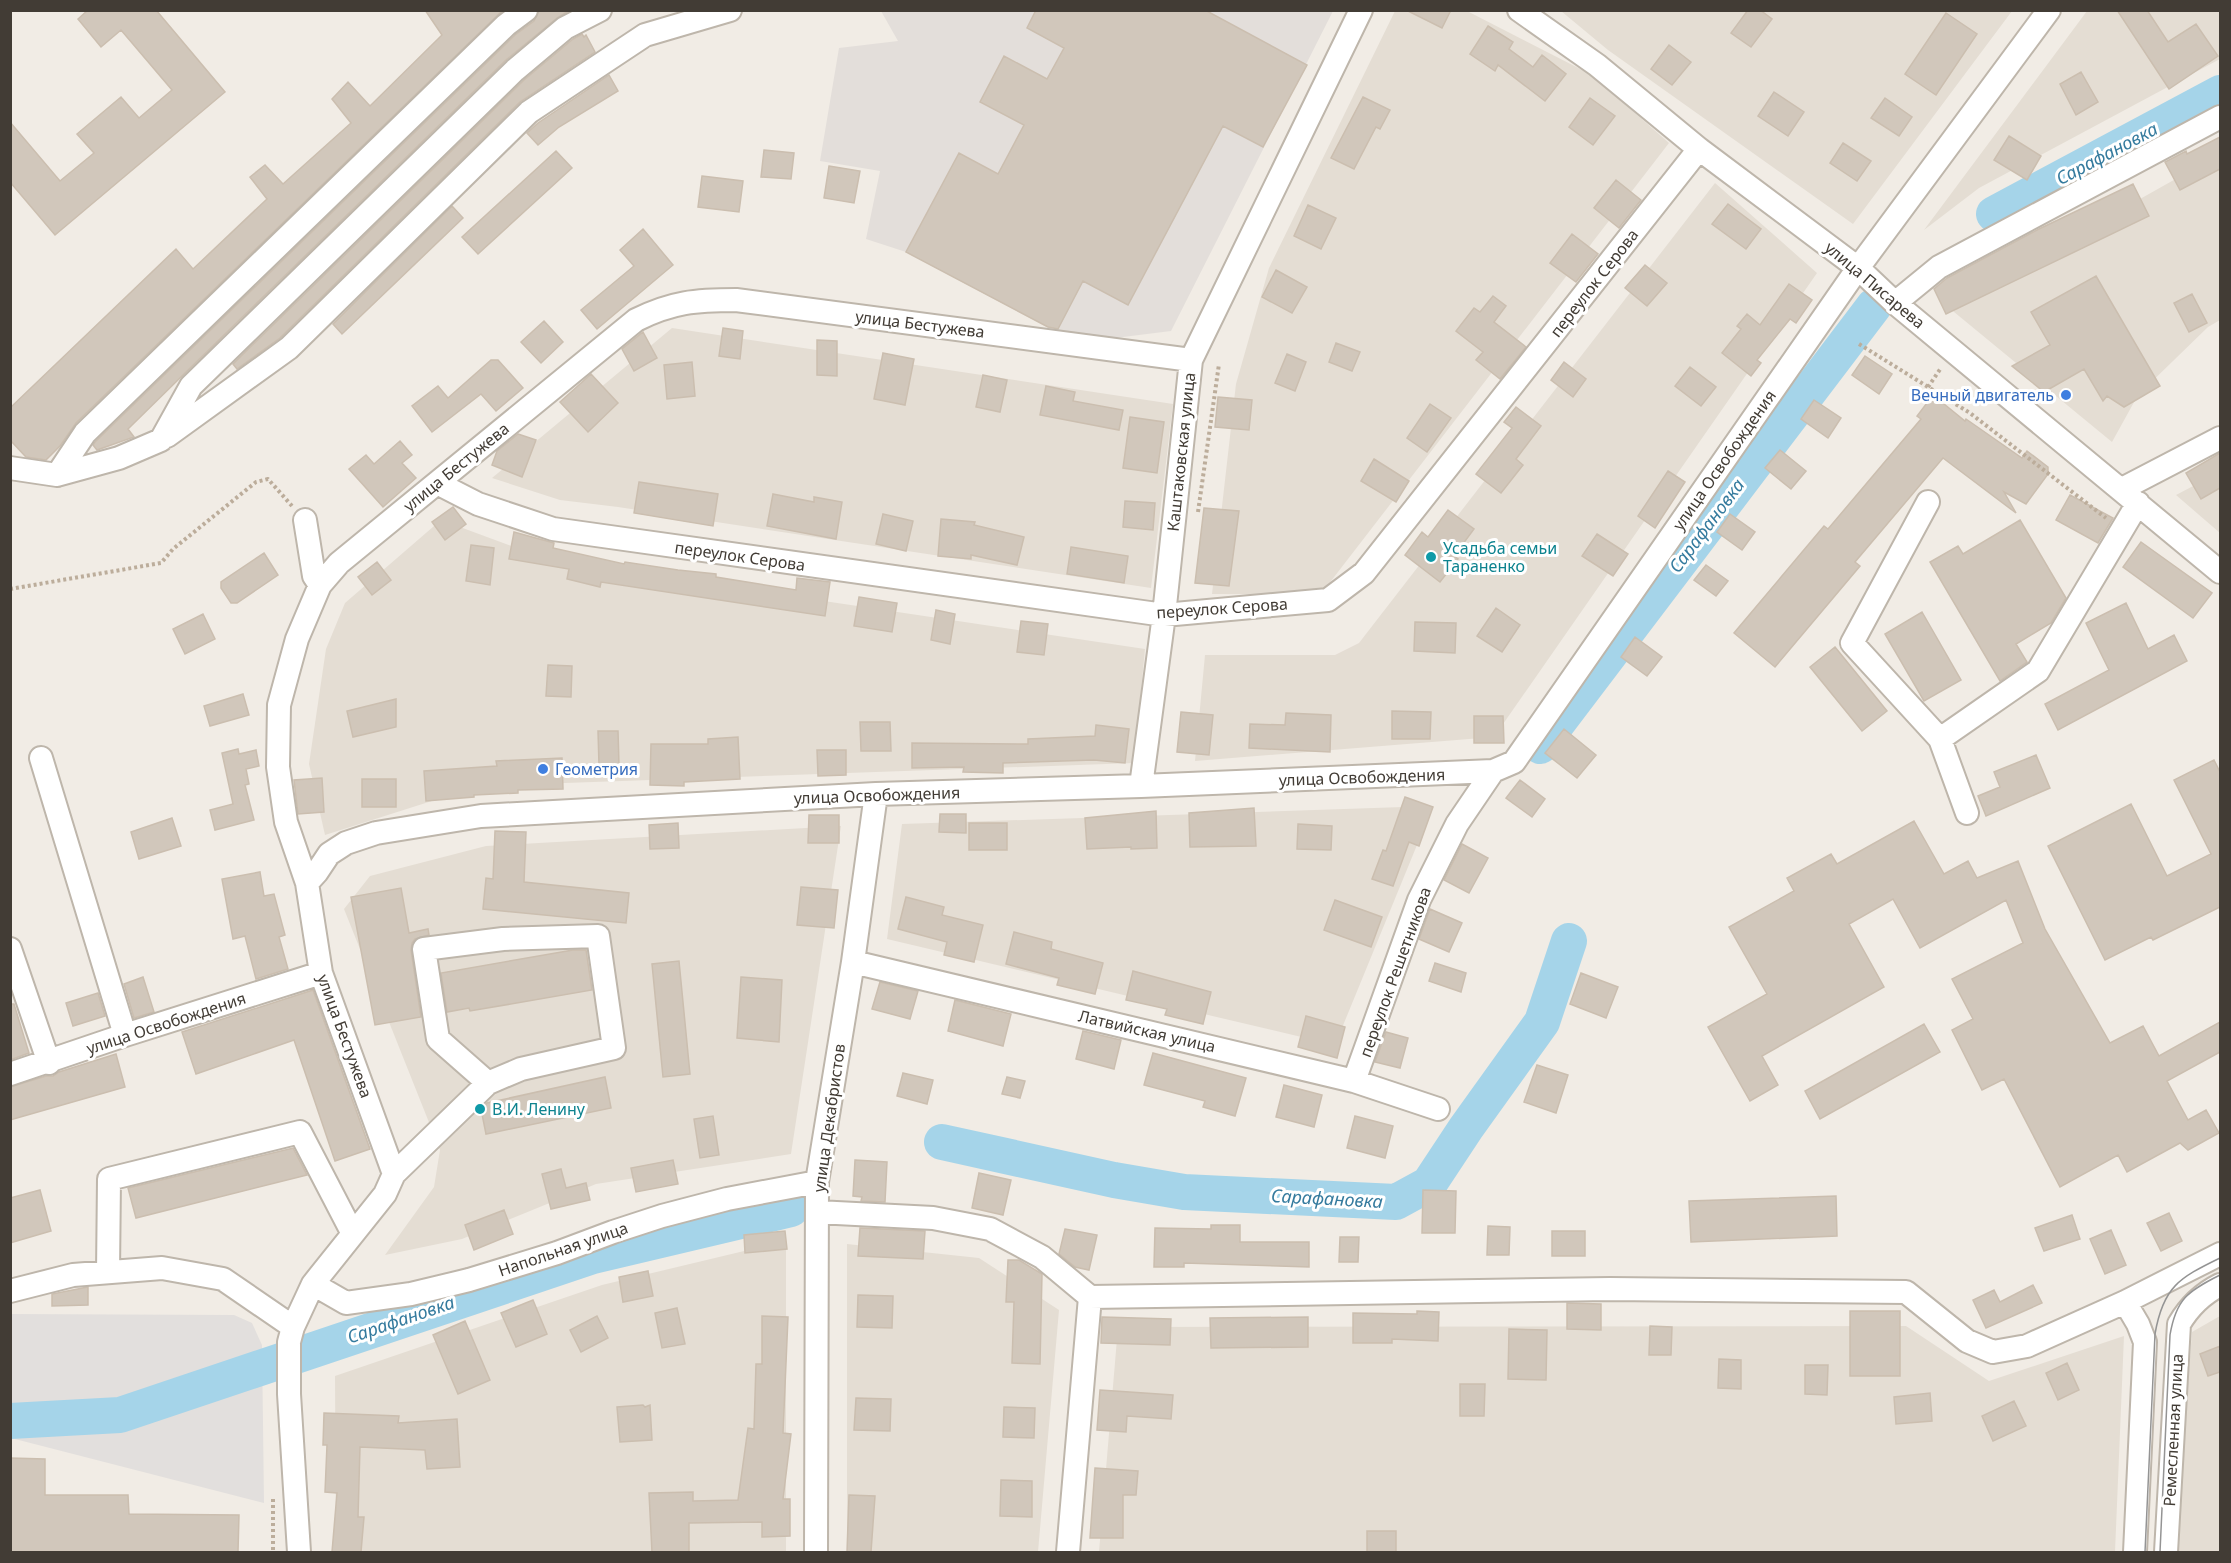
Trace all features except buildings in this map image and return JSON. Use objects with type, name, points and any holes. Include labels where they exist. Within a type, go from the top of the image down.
[{"type":"street","points":[[57,475],[85,433],[507,25],[526,10]]},
{"type":"street","points":[[161,441],[191,386],[200,377],[515,70],[565,28],[600,10]]},
{"type":"street","points":[[10,468],[57,475],[119,458],[161,441],[289,348],[529,112],[645,35],[730,10]]},
{"type":"street","name":"Каштаковская улица","points":[[1141,786],[1164,615],[1191,360],[1361,10]]},
{"type":"street","name":"улица Писарева","points":[[1519,10],[1597,64],[1699,149],[1858,268],[1895,303],[2220,572]]},
{"type":"street","name":"улица Освобождения","points":[[307,883],[329,854],[346,843],[376,833],[481,816],[876,794],[1141,786],[1493,771],[1514,762],[1858,268],[2049,10]]},
{"type":"street","points":[[1895,303],[1939,267],[2220,117]]},
{"type":"street","name":"переулок Серова","points":[[437,483],[478,504],[554,530],[1164,615],[1328,600],[1364,573],[1699,149]]},
{"type":"street","name":"улица Бестужева","points":[[394,1174],[321,973],[307,883],[286,822],[278,767],[279,705],[297,639],[320,585],[339,563],[636,320],[674,304],[708,300],[736,300],[1191,360]]},
{"type":"street","points":[[1940,739],[2038,671],[2130,496],[2220,438]]},
{"type":"street","points":[[1928,502],[1852,643],[1940,739],[1967,813]]},
{"type":"street","points":[[304,520],[314,576],[320,585]]},
{"type":"street","points":[[40,758],[125,1035]]},
{"type":"street","name":"переулок Решетникова","points":[[1354,1081],[1419,900],[1457,824],[1493,771]]},
{"type":"street","name":"улица Декабристов","points":[[816,1552],[817,1182],[853,962],[876,794]]},
{"type":"street","points":[[299,1552],[289,1394],[291,1334],[313,1284],[385,1194],[394,1174],[488,1083],[521,1069],[614,1048],[598,936],[503,939],[424,949],[438,1039],[488,1083]]},
{"type":"street","points":[[10,949],[49,1063]]},
{"type":"street","name":"Латвийская улица","points":[[853,962],[1354,1081],[1438,1109]]},
{"type":"street","name":"улица Освобождения","points":[[10,1074],[321,973]]},
{"type":"street","points":[[108,1272],[109,1179],[300,1132],[353,1234]]},
{"type":"street","name":"Напольная улица","points":[[313,1284],[346,1303],[411,1294],[469,1280],[556,1253],[662,1216],[727,1199],[817,1182]]},
{"type":"street","points":[[817,1212],[933,1218],[990,1229],[1042,1257],[1090,1297],[1610,1289],[1906,1292],[1968,1341],[1993,1352],[2027,1346],[2125,1302],[2220,1254]]},
{"type":"street","points":[[10,1291],[73,1275],[162,1268],[223,1280],[291,1334]]},
{"type":"street","name":"Ремесленная улица","points":[[2166,1552],[2179,1324],[2187,1310],[2207,1292],[2220,1286]]},
{"type":"street","points":[[1068,1552],[1090,1297]]},
{"type":"street","points":[[2125,1302],[2145,1342],[2134,1552]]},
{"type":"path","points":[[1859,344],[1970,413],[2108,519]]},
{"type":"path","points":[[1197,518],[1219,364]]},
{"type":"path","points":[[10,590],[161,563],[173,549],[256,482],[268,479],[304,520]]},
{"type":"path","points":[[272,1513],[273,1552]]},
{"type":"shaded area","points":[[881,11],[1333,11],[1171,331],[1083,342],[1056,332],[906,252],[866,239],[880,171],[820,161],[839,48],[898,41]]},
{"type":"shaded area","points":[[1395,11],[1467,11],[1592,75],[1669,143],[1321,594],[1212,594],[1236,384],[1269,268]]},
{"type":"shaded area","points":[[1561,11],[2012,11],[1853,224],[1608,50]]},
{"type":"shaded area","points":[[2087,11],[2220,11],[2220,59],[1979,188],[1924,230]]},
{"type":"shaded area","points":[[2220,154],[2220,320],[2208,327],[2138,395],[2112,442],[1948,307]]},
{"type":"shaded area","points":[[1715,183],[1817,273],[1494,737],[1195,761],[1205,655],[1335,655],[1359,643]]},
{"type":"shaded area","points":[[672,328],[1173,404],[1151,588],[560,500],[492,478]]},
{"type":"shaded area","points":[[2220,472],[2220,533],[2176,495]]},
{"type":"shaded area","points":[[441,520],[549,560],[1145,649],[1134,763],[479,786],[325,835],[309,764],[326,649],[345,603]]},
{"type":"shaded area","points":[[1433,806],[1335,1045],[887,939],[902,824]]},
{"type":"shaded area","points":[[841,826],[791,1154],[596,1184],[462,1239],[385,1255],[434,1187],[440,1150],[344,909],[370,876],[486,846]]},
{"type":"shaded area","points":[[786,1241],[786,1552],[336,1552],[335,1376],[602,1285]]},
{"type":"shaded area","points":[[847,1244],[979,1258],[1059,1310],[1038,1552],[847,1552]]},
{"type":"shaded area","points":[[10,1314],[234,1315],[252,1323],[262,1345],[264,1503],[11,1438]]},
{"type":"shaded area","points":[[2220,1316],[2220,1552],[2175,1552],[2192,1332]]},
{"type":"shaded area","points":[[1906,1326],[1989,1381],[2124,1336],[2115,1552],[1099,1552],[1118,1327]]},
{"type":"waterway","name":"Сарафановка","points":[[1994,214],[2220,93]]},
{"type":"waterway","name":"Сарафановка","points":[[1540,746],[1874,306]]},
{"type":"waterway","name":"Сарафановка","points":[[942,1142],[1114,1180],[1184,1192],[1396,1202],[1429,1184],[1542,1022],[1569,941]]},
{"type":"waterway","name":"Сарафановка","points":[[10,1421],[120,1415],[593,1256],[791,1209]]},
{"type":"tram line","points":[[2145,1552],[2155,1334],[2158,1318],[2168,1295],[2175,1286],[2184,1278],[2220,1258]]},
{"type":"tram line","points":[[2160,1552],[2170,1335],[2180,1304],[2200,1286],[2220,1275]]},
{"type":"place","name":"Вечный двигатель","points":[[2066,395]]},
{"type":"place","name":"Усадьба семьи Тараненко","points":[[1431,557]]},
{"type":"place","name":"Геометрия","points":[[543,769]]},
{"type":"place","name":"В.И. Ленину","points":[[480,1109]]}]
